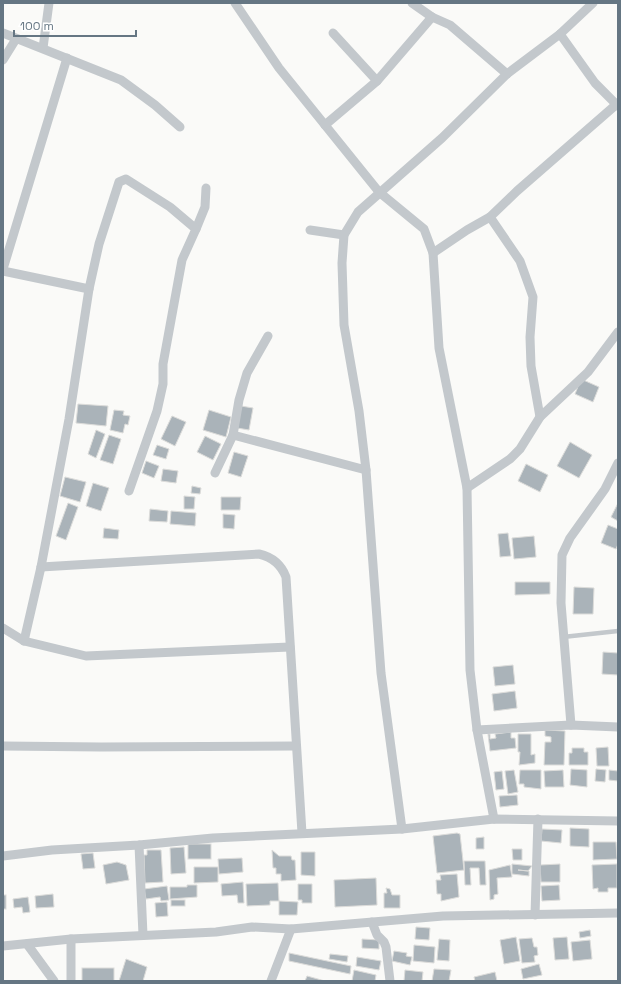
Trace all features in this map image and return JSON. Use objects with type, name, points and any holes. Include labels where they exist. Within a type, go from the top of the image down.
[{"type":"street","points":[[43,48],[49,3]]},
{"type":"street","points":[[235,3],[278,68],[379,192],[424,229],[429,239],[433,253],[440,348],[467,488],[470,670],[477,730],[494,819]]},
{"type":"street","points":[[412,3],[432,17],[450,25],[507,74]]},
{"type":"street","points":[[402,829],[381,673],[366,470],[359,411],[344,325],[342,263],[344,235],[355,214],[442,138],[507,74],[560,34],[593,3]]},
{"type":"street","points":[[325,126],[377,80],[432,17]]},
{"type":"street","points":[[3,32],[16,39],[43,48],[121,80],[155,105],[180,127]]},
{"type":"street","points":[[333,33],[377,80]]},
{"type":"street","points":[[433,253],[490,217],[517,190],[618,104],[595,83],[560,34]]},
{"type":"street","points":[[3,60],[16,39]]},
{"type":"street","points":[[67,58],[3,270],[89,289]]},
{"type":"street","points":[[24,641],[41,568],[69,419],[89,289],[99,244],[119,182],[126,180],[170,207],[196,229]]},
{"type":"street","points":[[129,491],[157,411],[163,384],[163,364],[182,260],[205,207],[206,188]]},
{"type":"street","points":[[490,217],[520,260],[533,296],[530,337],[531,366],[540,417]]},
{"type":"street","points":[[310,230],[344,235]]},
{"type":"street","points":[[467,488],[520,449],[540,417],[588,372],[618,332]]},
{"type":"street","points":[[215,473],[233,435],[239,400],[247,373],[268,336]]},
{"type":"street","points":[[233,435],[366,470]]},
{"type":"street","points":[[571,725],[561,603],[562,555],[570,538],[605,489],[618,463]]},
{"type":"street","points":[[41,568],[223,555],[259,554],[270,556],[283,570],[286,577],[295,746],[302,833]]},
{"type":"street","points":[[3,628],[24,641],[86,656],[290,647]]},
{"type":"street","points":[[477,730],[571,725],[618,727]]},
{"type":"street","points":[[3,746],[295,746]]},
{"type":"street","points":[[3,856],[52,850],[302,833],[402,829],[494,819],[618,821]]},
{"type":"street","points":[[534,915],[538,819]]},
{"type":"street","points":[[139,845],[143,935]]},
{"type":"street","points":[[3,946],[71,939],[216,932],[252,927],[291,929],[443,916],[618,913]]},
{"type":"street","points":[[372,922],[377,935],[384,942],[386,947],[390,981]]},
{"type":"street","points":[[271,981],[291,929]]},
{"type":"street","points":[[71,939],[71,981]]},
{"type":"street","points":[[27,944],[54,981]]},
{"type":"lane","points":[[563,637],[618,631]]},
{"type":"building","points":[[581,379],[599,387],[593,402],[575,394]]},
{"type":"building","points":[[78,404],[108,406],[106,426],[76,423]]},
{"type":"building","points":[[241,406],[253,408],[249,430],[237,428]]},
{"type":"building","points":[[114,410],[124,411],[123,415],[130,416],[128,425],[125,424],[123,433],[110,430]]},
{"type":"building","points":[[209,410],[231,417],[226,437],[203,430]]},
{"type":"building","points":[[172,416],[186,422],[175,446],[161,439]]},
{"type":"building","points":[[96,430],[105,434],[96,458],[88,454]]},
{"type":"building","points":[[109,435],[121,439],[113,464],[100,460]]},
{"type":"building","points":[[205,436],[221,444],[213,460],[197,452]]},
{"type":"building","points":[[570,442],[592,455],[579,478],[557,466]]},
{"type":"building","points":[[157,445],[169,449],[166,459],[153,455]]},
{"type":"building","points":[[234,452],[248,456],[241,477],[228,473]]},
{"type":"building","points":[[146,461],[159,466],[154,478],[142,473]]},
{"type":"building","points":[[526,464],[548,475],[540,492],[518,481]]},
{"type":"building","points":[[163,469],[178,471],[176,483],[161,481]]},
{"type":"building","points":[[65,477],[86,482],[80,502],[60,496]]},
{"type":"building","points":[[93,483],[109,488],[101,511],[86,506]]},
{"type":"building","points":[[192,486],[201,488],[200,494],[191,493]]},
{"type":"building","points":[[184,496],[195,497],[194,509],[184,509]]},
{"type":"building","points":[[221,497],[241,497],[240,510],[221,510]]},
{"type":"building","points":[[68,503],[78,507],[66,540],[56,536]]},
{"type":"building","points":[[618,503],[618,521],[611,517]]},
{"type":"building","points":[[150,509],[168,511],[167,522],[149,521]]},
{"type":"building","points":[[171,511],[196,513],[195,526],[170,524]]},
{"type":"building","points":[[223,514],[235,515],[234,529],[223,528]]},
{"type":"building","points":[[608,525],[618,529],[618,544],[616,549],[601,543]]},
{"type":"building","points":[[104,528],[119,530],[118,539],[103,538]]},
{"type":"building","points":[[508,533],[511,556],[500,557],[498,534]]},
{"type":"building","points":[[534,536],[536,557],[514,559],[512,538]]},
{"type":"building","points":[[515,582],[550,582],[550,594],[515,595]]},
{"type":"building","points":[[574,587],[594,588],[593,614],[573,614]]},
{"type":"building","points":[[603,652],[618,653],[618,675],[602,674]]},
{"type":"building","points":[[513,665],[515,684],[495,686],[493,667]]},
{"type":"building","points":[[515,691],[517,708],[494,711],[492,694]]},
{"type":"building","points":[[545,730],[565,731],[564,765],[544,765],[545,742],[551,742],[551,737],[545,736]]},
{"type":"building","points":[[511,732],[511,738],[515,738],[516,748],[490,751],[488,734],[490,734],[490,739],[496,738],[495,734]]},
{"type":"building","points":[[518,734],[531,734],[531,755],[535,754],[535,763],[519,765],[520,752],[518,752]]},
{"type":"building","points":[[608,747],[609,766],[597,766],[596,748]]},
{"type":"building","points":[[572,748],[584,748],[584,752],[588,752],[588,765],[569,765],[569,753],[572,753]]},
{"type":"building","points":[[571,769],[587,770],[587,787],[570,785]]},
{"type":"building","points":[[596,769],[606,770],[605,782],[595,781]]},
{"type":"building","points":[[514,770],[518,792],[508,794],[505,771]]},
{"type":"building","points":[[520,770],[541,770],[541,789],[524,787],[524,784],[519,784]]},
{"type":"building","points":[[563,770],[564,787],[545,787],[544,771]]},
{"type":"building","points":[[609,770],[618,771],[618,781],[609,780]]},
{"type":"building","points":[[502,771],[504,789],[496,790],[494,772]]},
{"type":"building","points":[[517,795],[518,805],[500,807],[499,796]]},
{"type":"building","points":[[570,828],[589,829],[589,847],[570,846]]},
{"type":"building","points":[[542,829],[562,830],[561,843],[541,841]]},
{"type":"building","points":[[457,833],[460,834],[464,870],[437,873],[433,836]]},
{"type":"building","points":[[484,837],[484,849],[476,849],[476,838]]},
{"type":"building","points":[[593,842],[616,842],[617,859],[593,860]]},
{"type":"building","points":[[188,844],[211,844],[211,859],[188,859]]},
{"type":"building","points":[[184,847],[186,873],[171,874],[170,848]]},
{"type":"building","points":[[512,849],[522,849],[522,860],[513,860]]},
{"type":"building","points":[[147,850],[161,850],[163,882],[145,883],[144,855],[147,855]]},
{"type":"building","points":[[272,850],[279,856],[291,856],[292,860],[295,860],[296,880],[281,881],[281,874],[276,874],[276,868],[273,868]]},
{"type":"building","points":[[301,852],[315,852],[315,876],[301,875]]},
{"type":"building","points":[[93,853],[95,868],[83,869],[81,854]]},
{"type":"building","points":[[242,858],[243,872],[219,874],[218,859]]},
{"type":"building","points":[[464,861],[485,861],[486,885],[480,885],[479,868],[470,868],[471,885],[465,885]]},
{"type":"building","points":[[117,862],[126,865],[129,880],[106,884],[103,865]]},
{"type":"building","points":[[512,864],[532,866],[528,871],[529,876],[512,874]]},
{"type":"building","points":[[560,864],[560,882],[541,882],[540,865]]},
{"type":"building","points":[[617,864],[617,888],[608,888],[608,892],[598,892],[598,888],[593,889],[592,865]]},
{"type":"building","points":[[510,865],[512,877],[497,878],[498,894],[494,895],[494,899],[490,900],[489,870]]},
{"type":"building","points":[[194,867],[218,867],[218,882],[194,883]]},
{"type":"building","points":[[457,874],[459,897],[441,901],[441,894],[437,894],[436,880],[441,880],[440,875]]},
{"type":"building","points":[[376,878],[377,905],[335,907],[334,880]]},
{"type":"building","points":[[243,882],[244,903],[238,903],[237,895],[222,896],[221,884]]},
{"type":"building","points":[[278,883],[279,901],[270,901],[270,905],[247,906],[246,884]]},
{"type":"building","points":[[298,884],[312,884],[312,903],[302,903],[302,900],[298,900]]},
{"type":"building","points":[[187,885],[197,885],[197,897],[170,899],[170,887],[187,887]]},
{"type":"building","points":[[559,885],[560,900],[542,901],[541,886]]},
{"type":"building","points":[[167,886],[169,900],[161,901],[160,897],[146,899],[144,889]]},
{"type":"building","points":[[386,888],[390,889],[392,895],[400,895],[400,908],[384,908],[384,893],[387,893]]},
{"type":"building","points":[[53,894],[54,907],[36,908],[35,896]]},
{"type":"building","points":[[3,895],[6,895],[6,909],[3,909]]},
{"type":"building","points":[[28,897],[30,912],[23,913],[22,907],[14,908],[13,899]]},
{"type":"building","points":[[171,900],[185,900],[185,906],[171,906]]},
{"type":"building","points":[[279,901],[298,902],[297,915],[279,915]]},
{"type":"building","points":[[167,902],[168,916],[156,917],[155,903]]},
{"type":"building","points":[[416,927],[430,928],[429,940],[415,939]]},
{"type":"building","points":[[590,930],[591,936],[580,938],[579,932]]},
{"type":"building","points":[[516,937],[520,961],[504,964],[500,940]]},
{"type":"building","points":[[567,937],[569,959],[555,960],[553,938]]},
{"type":"building","points":[[532,938],[534,947],[537,947],[538,955],[534,956],[535,962],[522,963],[519,939]]},
{"type":"building","points":[[362,939],[379,940],[379,949],[362,948]]},
{"type":"building","points":[[439,939],[450,940],[449,961],[437,960]]},
{"type":"building","points":[[590,940],[592,959],[573,961],[571,942]]},
{"type":"building","points":[[414,945],[435,947],[434,963],[413,961]]},
{"type":"building","points":[[394,951],[407,953],[406,956],[412,957],[410,965],[392,961]]},
{"type":"building","points":[[289,953],[351,966],[350,974],[289,961]]},
{"type":"building","points":[[330,954],[348,956],[347,962],[329,959]]},
{"type":"building","points":[[357,957],[381,961],[379,970],[356,966]]},
{"type":"building","points":[[126,959],[147,967],[143,981],[119,981]]},
{"type":"building","points":[[539,964],[542,975],[523,979],[521,969]]},
{"type":"building","points":[[82,968],[114,968],[114,981],[82,981]]},
{"type":"building","points":[[434,969],[451,970],[449,981],[432,981]]},
{"type":"building","points":[[354,970],[376,975],[375,981],[352,981]]},
{"type":"building","points":[[405,970],[423,972],[422,981],[404,981]]},
{"type":"building","points":[[495,972],[497,981],[475,981],[474,977]]},
{"type":"building","points":[[307,976],[325,981],[305,981]]}]
